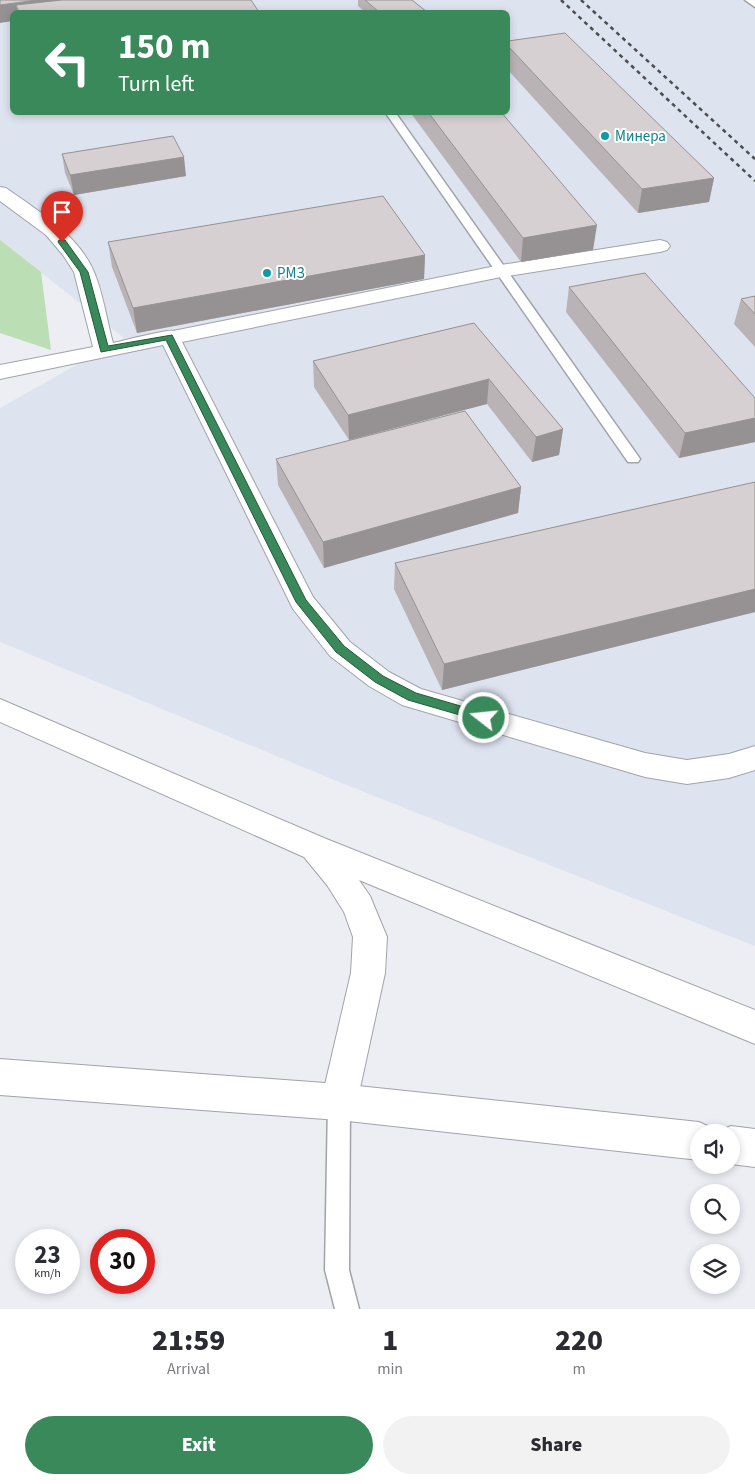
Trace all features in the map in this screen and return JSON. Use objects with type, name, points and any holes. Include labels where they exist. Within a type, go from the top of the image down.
[{"type":"main road","points":[[0,192],[53,231],[71,252],[84,272],[104,350]]},
{"type":"main road","points":[[0,372],[169,336],[501,271],[660,246]]},
{"type":"main road","points":[[169,336],[302,602],[340,649],[379,679],[412,696],[645,765],[687,772],[729,766],[755,758]]},
{"type":"main road","points":[[0,710],[313,847],[755,1027]]},
{"type":"main road","points":[[313,847],[338,875],[358,906],[370,937],[368,973],[339,1102]]},
{"type":"main road","points":[[0,1076],[339,1102],[690,1140]]},
{"type":"main road","points":[[740,1146],[755,1148]]},
{"type":"lane","points":[[749,0],[755,4]]},
{"type":"lane","points":[[392,115],[632,459]]},
{"type":"lane","points":[[339,1102],[337,1270],[347,1309]]},
{"type":"shaded area","points":[[0,0],[755,0],[755,946],[349,786],[0,642],[0,408],[124,338],[0,240]]},
{"type":"green space","points":[[0,240],[41,272],[51,350],[0,333]]},
{"type":"building","points":[[0,0],[37,0],[0,5]]},
{"type":"building","points":[[62,0],[251,0],[258,10],[18,10],[16,5]]},
{"type":"building","points":[[365,0],[412,0],[424,10],[377,10]]},
{"type":"building","points":[[565,33],[714,178],[642,189],[510,48],[510,41]]},
{"type":"building","points":[[430,115],[504,115],[597,225],[523,238]]},
{"type":"building","points":[[173,136],[184,157],[70,175],[62,154]]},
{"type":"building","name":"РМЗ","points":[[383,196],[425,255],[133,308],[108,242]]},
{"type":"building","points":[[645,273],[755,398],[755,418],[685,433],[569,287]]},
{"type":"building","points":[[755,296],[755,314],[741,299]]},
{"type":"building","points":[[474,323],[563,429],[536,437],[489,379],[348,415],[313,361]]},
{"type":"building","points":[[465,411],[521,487],[323,542],[276,459]]},
{"type":"building","points":[[755,482],[755,589],[444,664],[395,563]]},
{"type":"railway","points":[[561,0],[755,181]]},
{"type":"railway","points":[[581,0],[755,159]]},
{"type":"place","name":"Минера","points":[[605,136]]},
{"type":"place","name":"РМЗ","points":[[267,273]]},
{"type":"route","points":[[62,242],[84,272],[104,350],[169,336],[302,602],[340,649],[379,679],[412,696],[484,718]]}]
